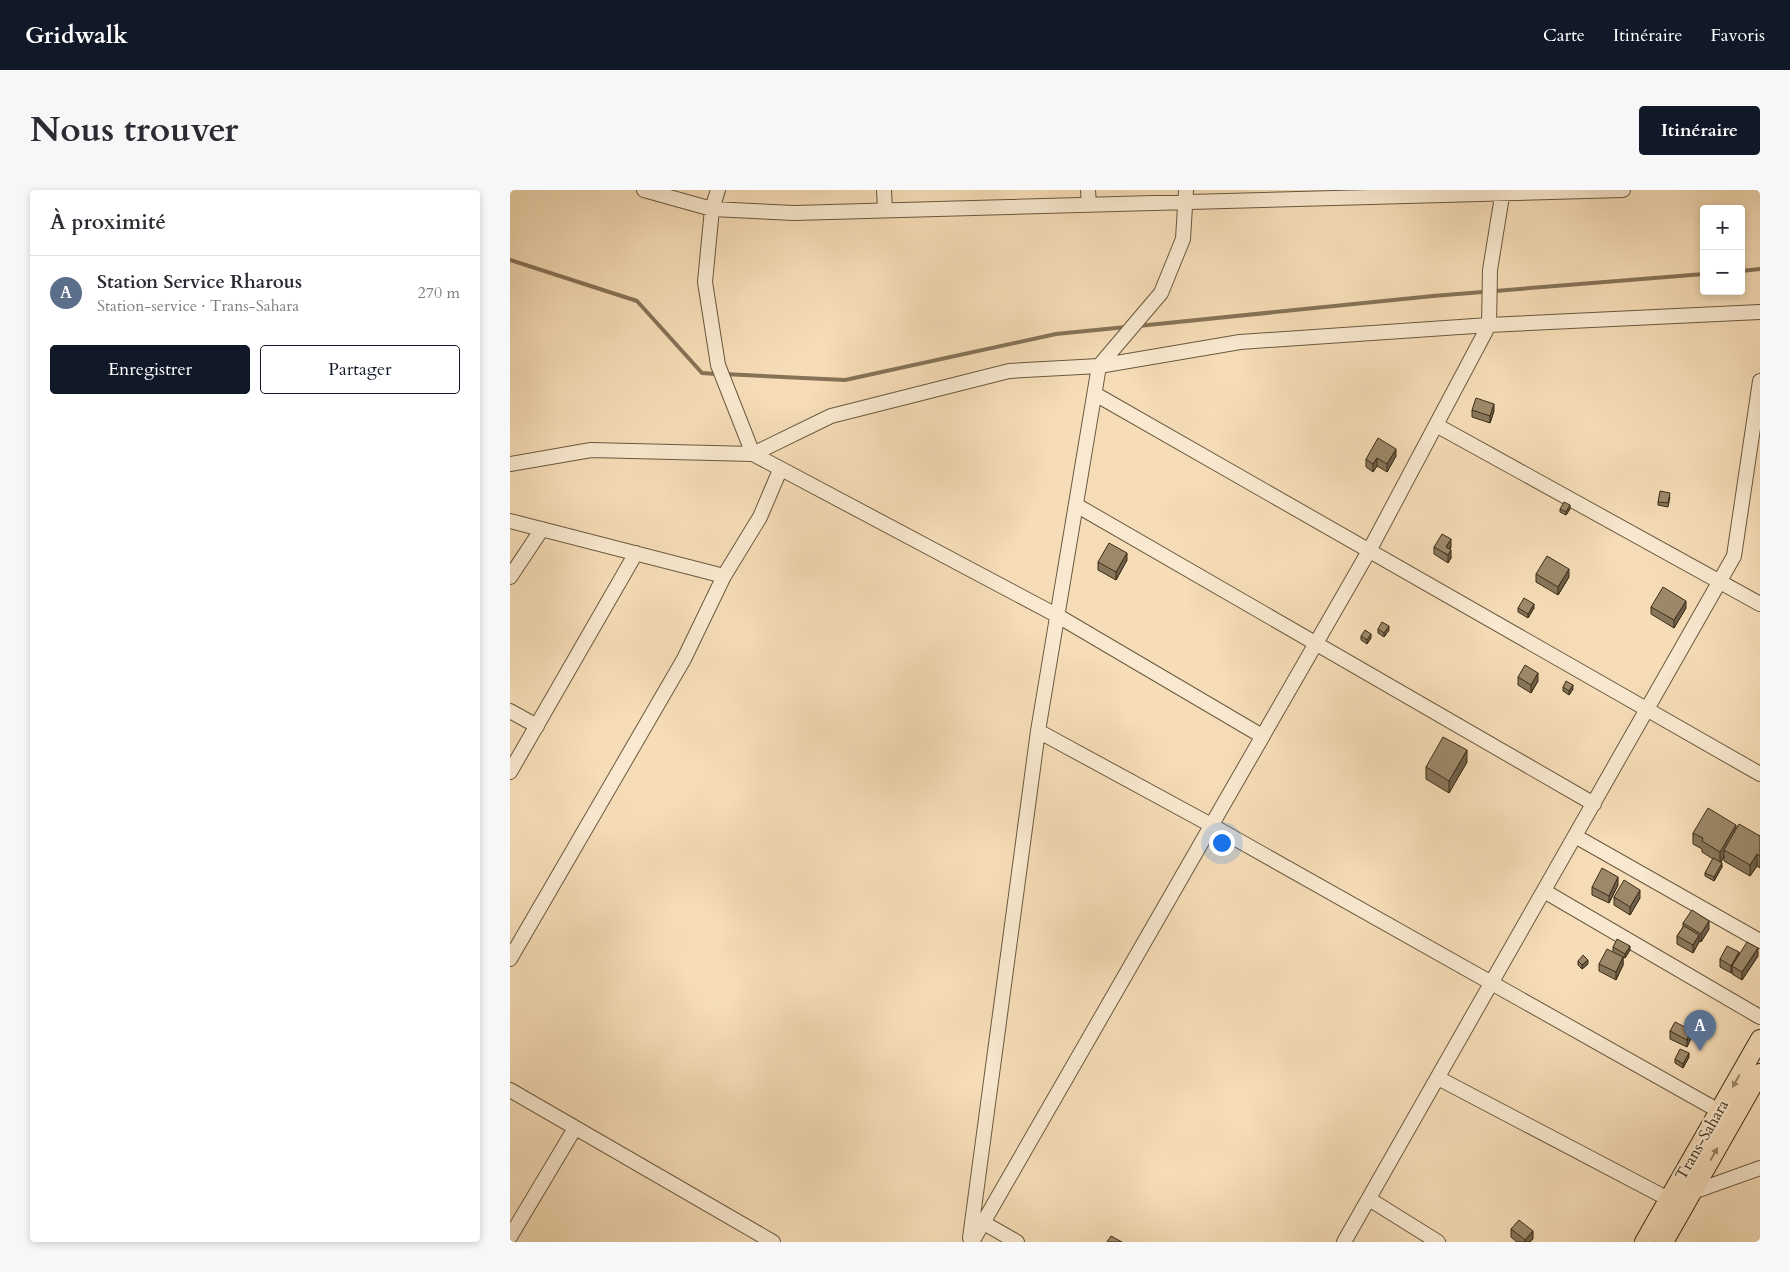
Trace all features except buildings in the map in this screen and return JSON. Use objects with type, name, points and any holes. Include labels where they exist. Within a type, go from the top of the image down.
[{"type":"main road","name":"Trans-Sahara","points":[[1644,1242],[1758,1046]]},
{"type":"main road","name":"Trans-Sahara","points":[[1664,1242],[1760,1072]]},
{"type":"street","points":[[644,190],[712,210],[794,213],[1089,205],[1187,196],[1623,190]]},
{"type":"street","points":[[718,190],[712,210],[705,282],[718,365],[753,454],[1058,616],[1262,736]]},
{"type":"street","points":[[884,190],[885,210]]},
{"type":"street","points":[[1088,190],[1089,205]]},
{"type":"street","points":[[971,1242],[1369,551],[1489,324],[1490,270],[1503,192]]},
{"type":"street","points":[[971,1242],[1038,731],[1099,366],[1161,293],[1183,239],[1187,196]]},
{"type":"street","points":[[510,464],[591,450],[753,454],[830,416],[1009,371],[1099,366],[1240,342],[1489,324],[1760,312]]},
{"type":"street","points":[[1344,1242],[1734,556],[1760,381]]},
{"type":"street","points":[[1095,394],[1760,774]]},
{"type":"street","points":[[1436,425],[1760,604]]},
{"type":"street","points":[[510,959],[684,659],[724,576],[760,517],[780,470]]},
{"type":"street","points":[[1076,505],[1594,804]]},
{"type":"street","points":[[510,521],[724,576]]},
{"type":"street","points":[[510,577],[542,529]]},
{"type":"street","points":[[510,772],[636,553]]},
{"type":"street","points":[[510,711],[537,726]]},
{"type":"street","points":[[1038,731],[1211,825],[1719,1112]]},
{"type":"street","points":[[1575,836],[1760,941]]},
{"type":"street","points":[[1544,891],[1760,1017]]},
{"type":"street","points":[[1438,1078],[1684,1208]]},
{"type":"street","points":[[510,1090],[773,1242]]},
{"type":"street","points":[[510,1237],[575,1128]]},
{"type":"street","points":[[1693,1192],[1760,1168]]},
{"type":"street","points":[[1369,1199],[1438,1242]]},
{"type":"street","points":[[982,1222],[1018,1242]]},
{"type":"waterway","points":[[510,260],[637,301],[702,373],[717,374]]},
{"type":"waterway","points":[[1745,271],[1760,269]]},
{"type":"waterway","points":[[1138,326],[1433,296],[1700,274]]},
{"type":"waterway","points":[[724,374],[845,380],[1056,334],[1126,327]]},
{"type":"place","name":"Station Service Rharous","points":[[1700,1051]]}]
